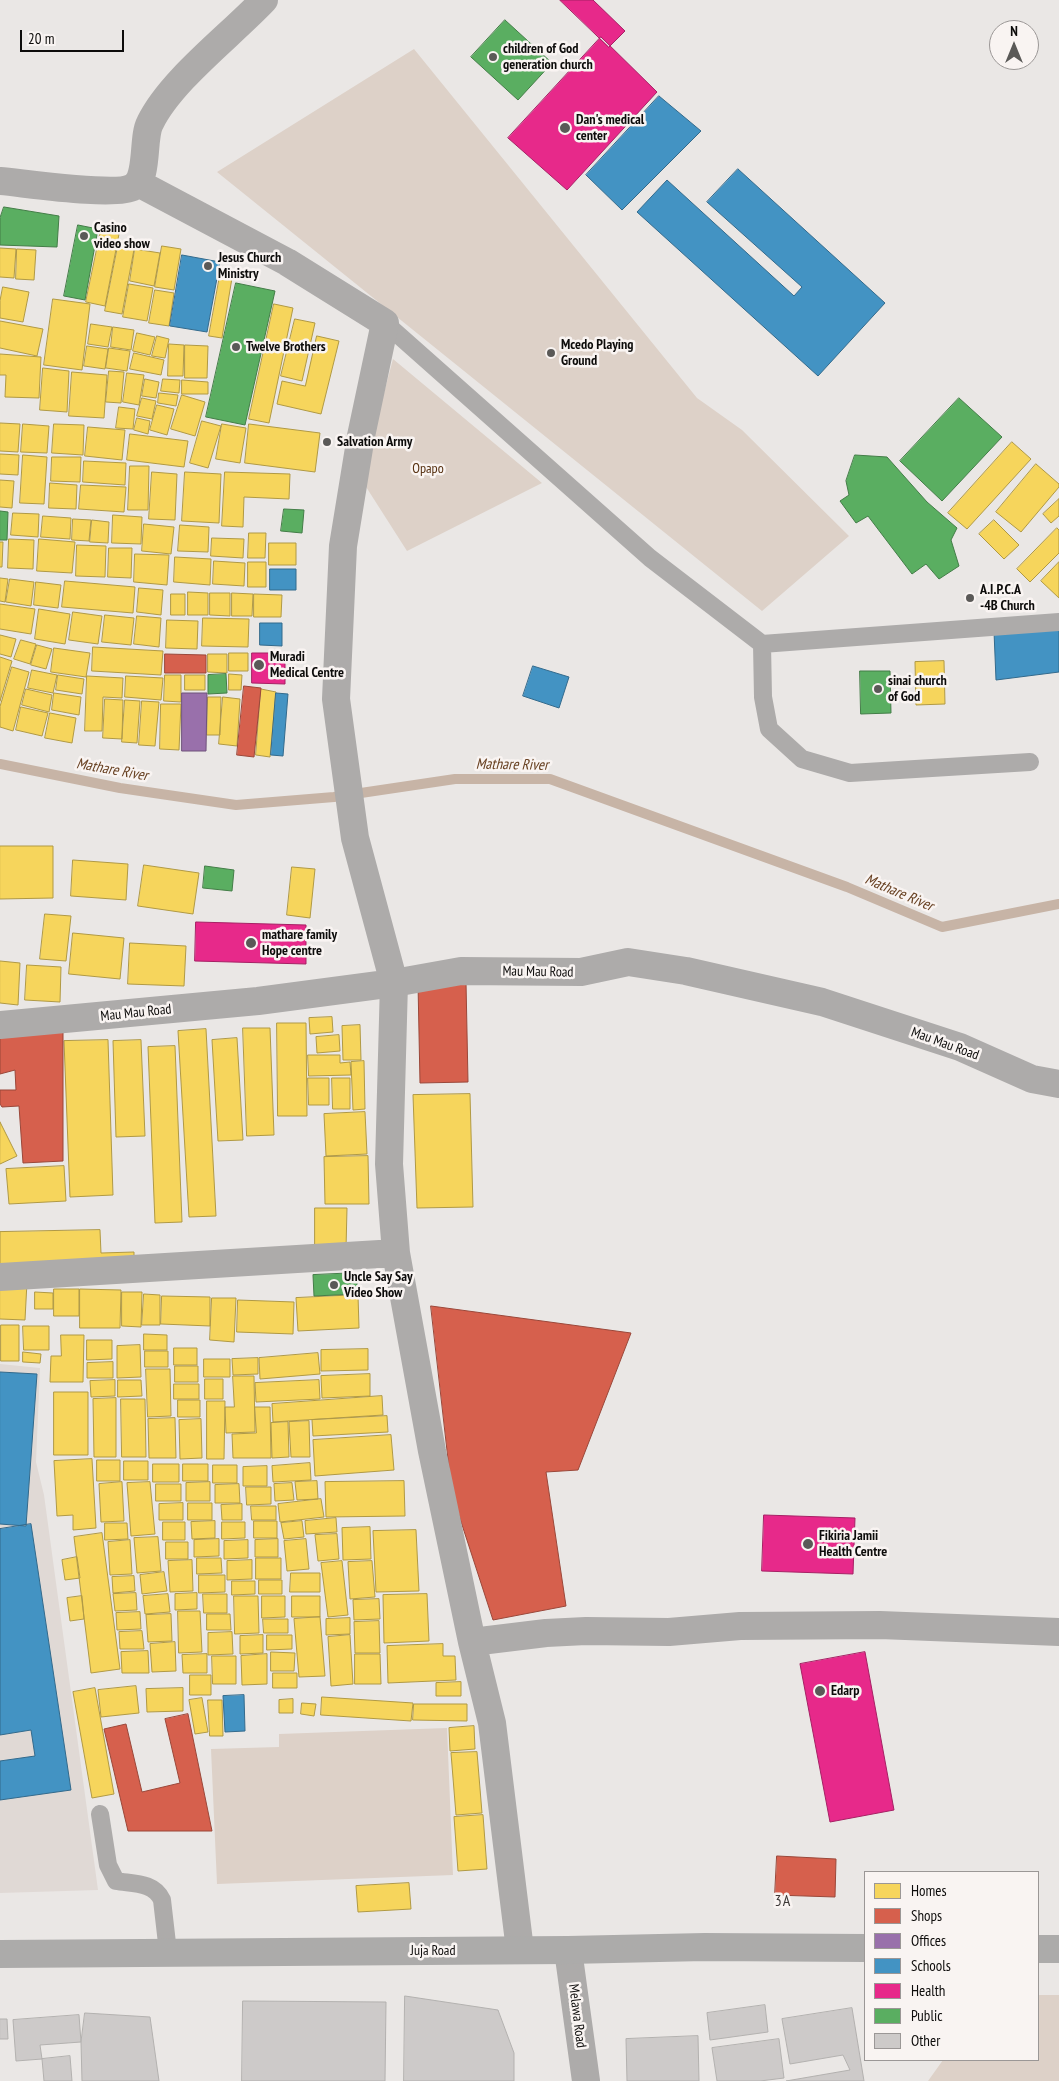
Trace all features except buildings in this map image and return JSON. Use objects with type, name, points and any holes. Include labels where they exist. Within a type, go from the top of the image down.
[{"type":"main road","name":"Juja Road","points":[[0,1954],[568,1950],[705,1947],[864,1948]]},
{"type":"main road","points":[[1039,1949],[1059,1949]]},
{"type":"street","points":[[0,180],[103,191],[131,188],[138,182],[146,148],[149,123],[162,104],[184,77],[264,0]]},
{"type":"street","points":[[138,182],[286,262],[385,323],[361,436],[343,546],[336,698],[355,838],[394,983],[389,1164],[396,1253],[432,1451],[472,1642],[492,1723],[520,1950]]},
{"type":"street","name":"Mau Mau Road","points":[[0,1025],[258,1001],[394,983],[461,971],[581,972],[628,962],[676,969],[822,1002],[960,1047],[1032,1079],[1059,1084]]},
{"type":"street","points":[[0,1277],[396,1253]]},
{"type":"street","points":[[472,1642],[546,1633],[586,1631],[669,1632],[740,1626],[880,1625],[1059,1632]]},
{"type":"street","name":"Melawa Road","points":[[568,1950],[586,2081]]},
{"type":"lane","points":[[385,323],[650,558],[762,644],[1059,622]]},
{"type":"lane","points":[[762,644],[763,697],[769,729],[802,760],[850,773],[1030,762]]},
{"type":"lane","points":[[100,1814],[108,1865],[116,1881],[152,1887],[159,1893],[162,1900],[168,1952]]},
{"type":"shaded area","points":[[0,1364],[40,1368],[36,1462],[44,1495],[98,1890],[0,1893]]},
{"type":"green space","name":"Mcedo Playing Ground","points":[[414,49],[697,398],[742,430],[849,536],[762,611],[217,172]]},
{"type":"green space","name":"Opapo","points":[[393,359],[542,483],[407,551],[361,479]]},
{"type":"green space","points":[[447,1728],[453,1875],[217,1884],[211,1749],[279,1747],[279,1734]]},
{"type":"green space","points":[[1039,1995],[1059,1995],[1059,2081],[928,2081],[942,2061],[1039,2061]]},
{"type":"waterway","name":"Mathare River","points":[[0,764],[120,788],[236,805],[334,797],[455,779],[550,779],[847,887],[942,927],[1059,904]]},
{"type":"place","name":"children of God generation church","points":[[493,57]]},
{"type":"place","name":"Dan's medical center","points":[[565,128]]},
{"type":"place","name":"Casino video show","points":[[84,236]]},
{"type":"place","name":"Jesus Church Ministry","points":[[208,266]]},
{"type":"place","name":"Twelve Brothers","points":[[236,347]]},
{"type":"place","name":"Mcedo Playing Ground","points":[[551,353]]},
{"type":"place","name":"Salvation Army","points":[[327,442]]},
{"type":"place","name":"A.I.P.C.A -4B Church","points":[[970,598]]},
{"type":"place","name":"Muradi Medical Centre","points":[[259,665]]},
{"type":"place","name":"sinai church of God","points":[[878,689]]},
{"type":"place","name":"mathare family Hope centre","points":[[251,943]]},
{"type":"place","name":"Uncle Say Say Video Show","points":[[334,1285]]},
{"type":"place","name":"Fikiria Jamii Health Centre","points":[[808,1544]]},
{"type":"place","name":"Edarp","points":[[820,1691]]},
{"type":"district","name":"3A","points":[[783,1901]]}]
